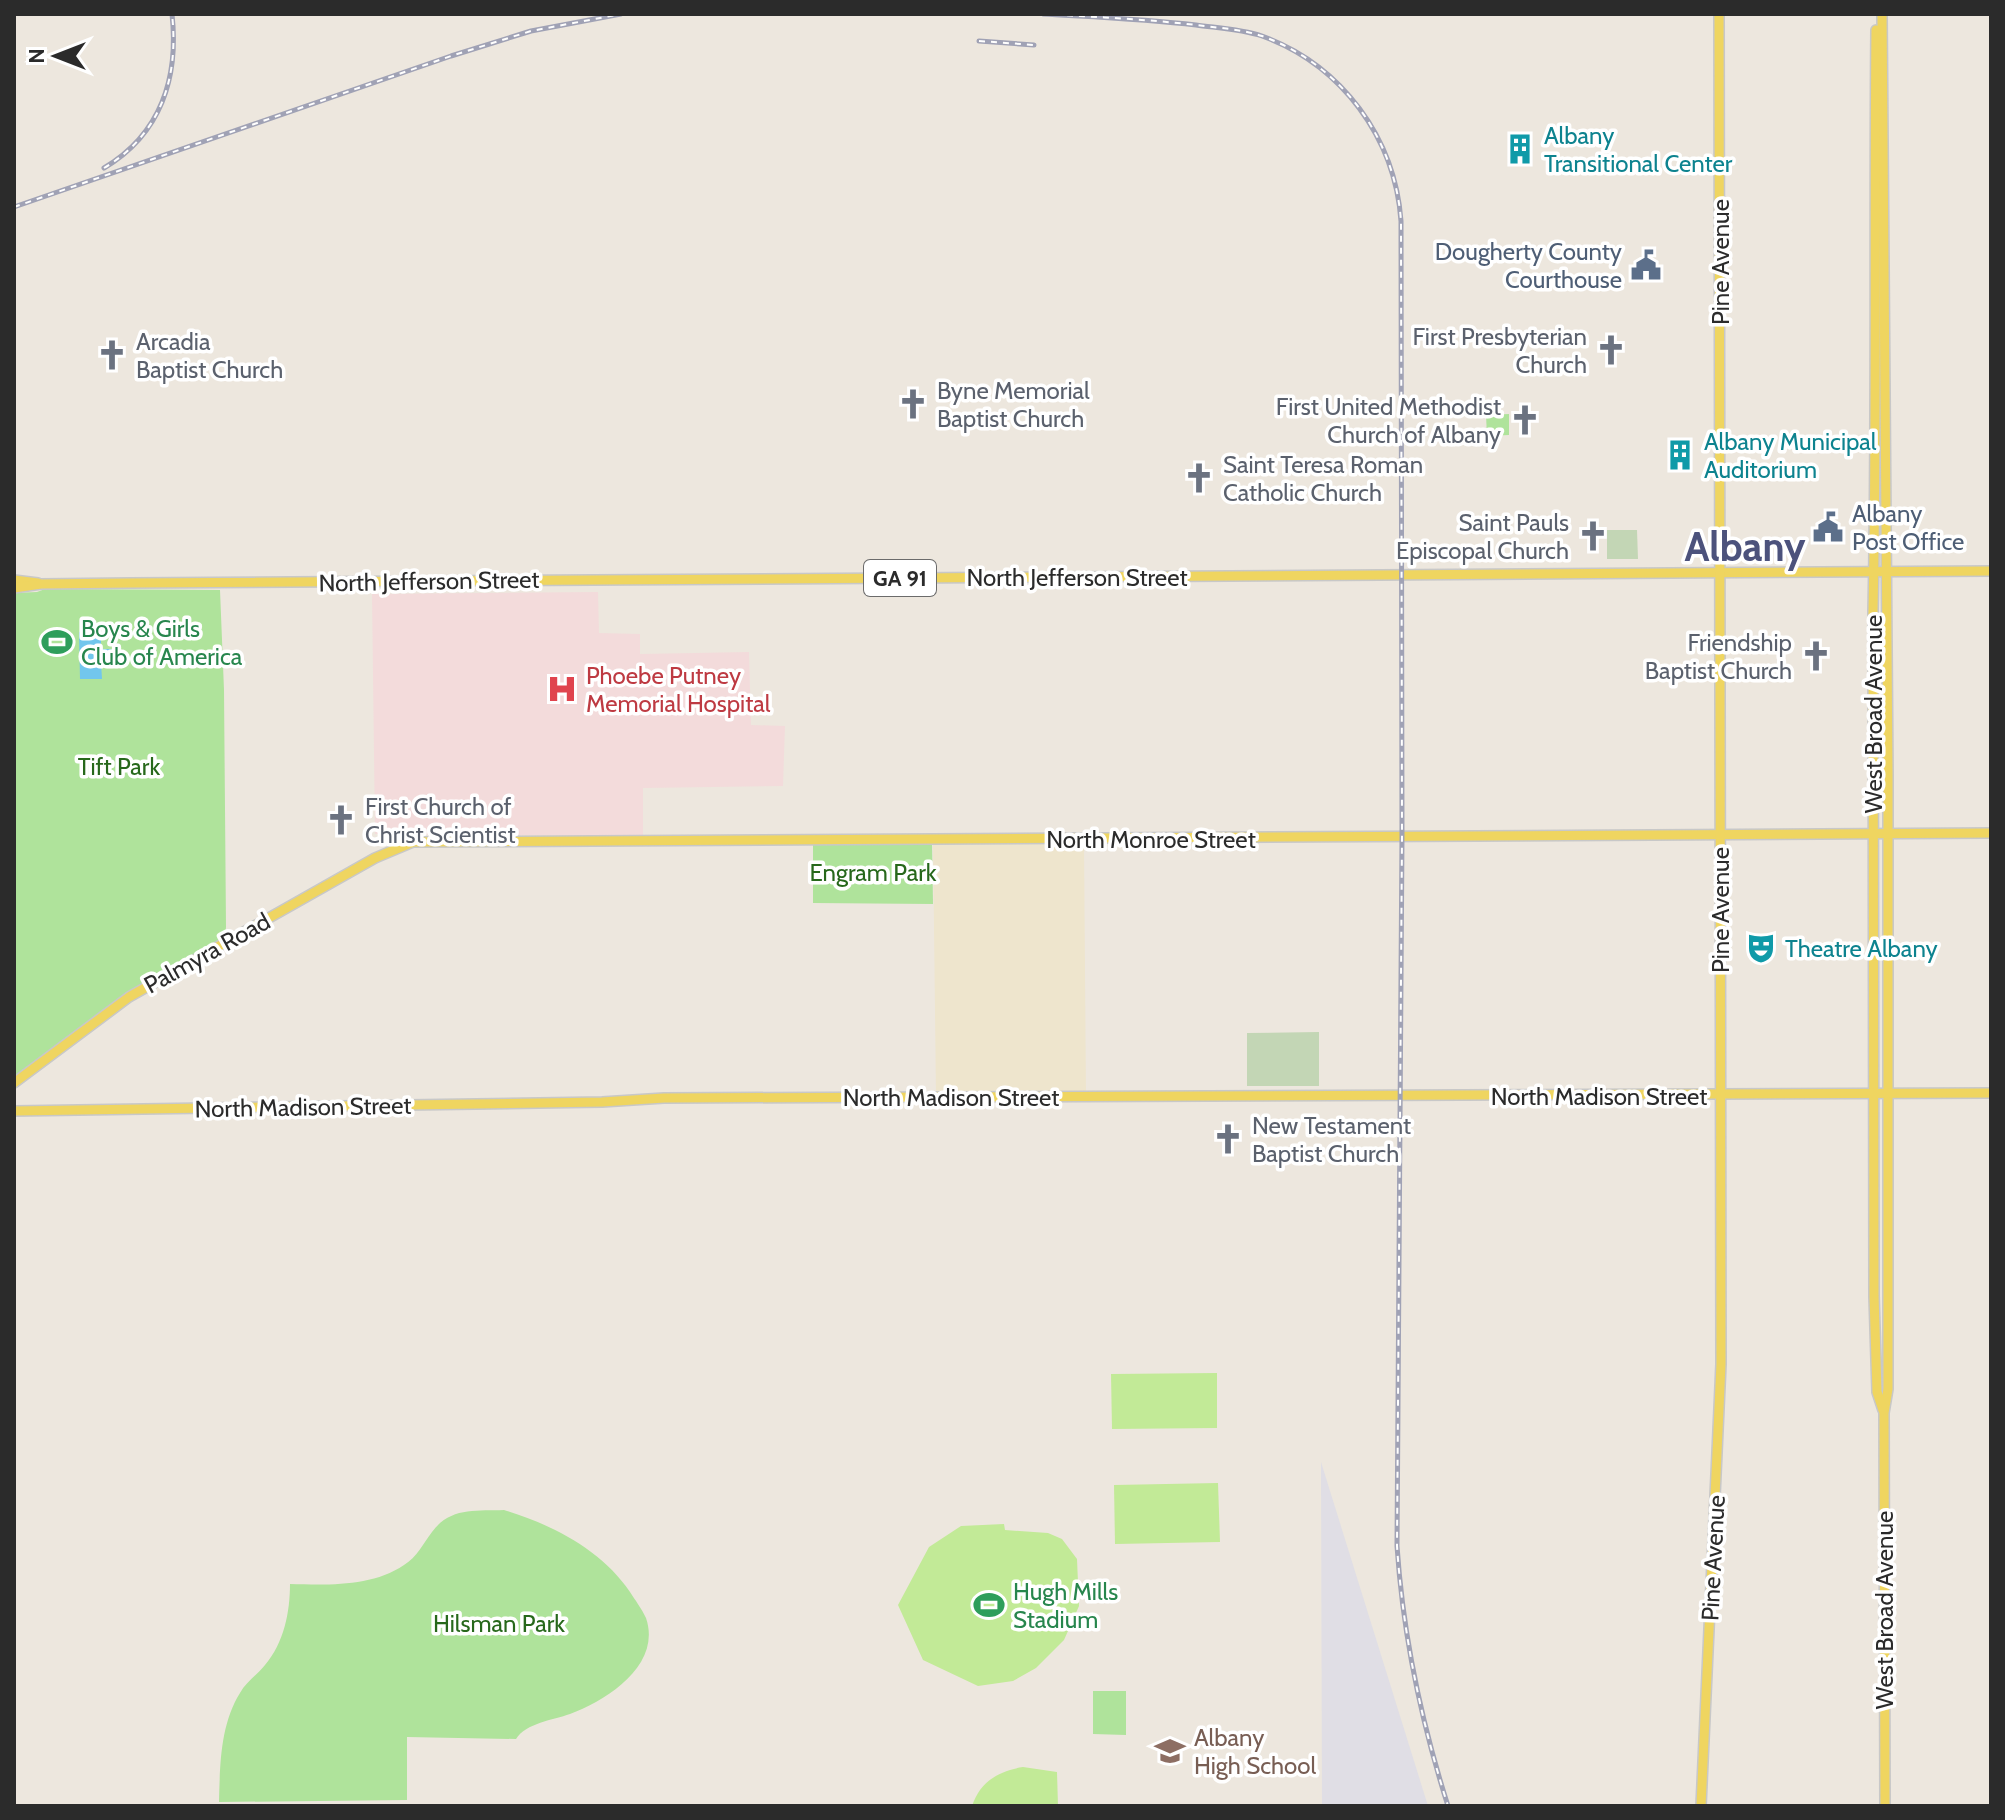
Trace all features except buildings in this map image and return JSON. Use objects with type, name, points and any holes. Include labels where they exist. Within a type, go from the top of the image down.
[{"type":"main road","name":"Pine Avenue","points":[[1701,1806],[1721,1364],[1719,14]]},
{"type":"main road","name":"West Broad Avenue","points":[[1879,14],[1874,168],[1876,538],[1873,833],[1876,1365],[1877,1392],[1884,1413]]},
{"type":"main road","name":"West Broad Avenue","points":[[1879,14],[1888,833],[1885,1806]]},
{"type":"main road","name":"GA 91","points":[[1874,572],[1991,571]]},
{"type":"main road","name":"North Jefferson Street","points":[[14,588],[41,584],[1874,572]]},
{"type":"main road","name":"North Jefferson Street","points":[[14,580],[41,584]]},
{"type":"main road","name":"North Monroe Street","points":[[413,842],[1991,833]]},
{"type":"main road","name":"Palmyra Road","points":[[14,1083],[129,997],[375,858],[413,842]]},
{"type":"main road","name":"North Madison Street","points":[[14,1111],[602,1102],[678,1098],[1991,1093]]},
{"type":"shaded area","name":"Phoebe Putney Memorial Hospital","points":[[598,592],[599,633],[640,634],[640,654],[749,652],[751,725],[785,726],[783,786],[643,788],[643,836],[375,834],[372,594]]},
{"type":"shaded area","points":[[933,841],[1084,841],[1086,1098],[936,1097]]},
{"type":"shaded area","points":[[1321,1462],[1428,1806],[1322,1806]]},
{"type":"green space","points":[[1509,414],[1509,435],[1487,436],[1486,415]]},
{"type":"green space","points":[[1607,530],[1637,530],[1638,559],[1607,559]]},
{"type":"green space","name":"Tift Park","points":[[45,589],[220,590],[226,927],[225,941],[128,996],[14,1079],[14,593]]},
{"type":"green space","name":"Engram Park","points":[[813,841],[932,841],[933,904],[813,903]]},
{"type":"green space","points":[[1319,1032],[1319,1086],[1247,1086],[1247,1033]]},
{"type":"green space","points":[[1217,1373],[1217,1428],[1112,1429],[1111,1374]]},
{"type":"green space","points":[[1218,1483],[1220,1542],[1115,1544],[1114,1485]]},
{"type":"green space","name":"Hilsman Park","points":[[504,1510],[574,1540],[605,1563],[630,1592],[646,1618],[649,1635],[646,1651],[628,1678],[600,1700],[526,1729],[516,1739],[407,1737],[407,1800],[219,1802],[222,1746],[228,1718],[242,1689],[277,1647],[287,1616],[290,1584],[349,1583],[378,1577],[409,1562],[447,1518],[464,1512]]},
{"type":"green space","name":"Hugh Mills Stadium","points":[[1004,1524],[1005,1530],[1048,1533],[1062,1539],[1077,1559],[1079,1606],[1064,1640],[1036,1668],[1013,1681],[978,1686],[923,1660],[898,1605],[929,1547],[961,1526]]},
{"type":"green space","points":[[1093,1691],[1126,1691],[1126,1735],[1093,1734]]},
{"type":"green space","points":[[1023,1767],[1057,1772],[1058,1806],[972,1806],[980,1790],[991,1779]]},
{"type":"water","points":[[79,632],[101,632],[101,649],[111,649],[111,662],[101,662],[102,679],[80,679]]},
{"type":"railway","points":[[104,168],[140,139],[162,102],[172,60],[172,14]]},
{"type":"railway","points":[[14,207],[451,56],[531,31],[621,14]]},
{"type":"railway","points":[[1043,14],[1229,29],[1262,36],[1291,49],[1317,65],[1340,85],[1359,108],[1388,161],[1397,190],[1401,221],[1402,836],[1397,1546],[1415,1678],[1429,1742],[1448,1806]]},
{"type":"railway","points":[[979,41],[1034,45]]},
{"type":"place","name":"Albany Transitional Center","points":[[1520,149]]},
{"type":"place","name":"Dougherty County Courthouse","points":[[1646,265]]},
{"type":"place","name":"First Presbyterian Church","points":[[1611,350]]},
{"type":"place","name":"Arcadia Baptist Church","points":[[112,355]]},
{"type":"place","name":"Byne Memorial Baptist Church","points":[[913,404]]},
{"type":"place","name":"First United Methodist Church of Albany","points":[[1525,420]]},
{"type":"place","name":"Albany Municipal Auditorium","points":[[1680,455]]},
{"type":"place","name":"Saint Teresa Roman Catholic Church","points":[[1199,478]]},
{"type":"place","name":"Albany Post Office","points":[[1828,527]]},
{"type":"place","name":"Saint Pauls Episcopal Church","points":[[1593,536]]},
{"type":"place","name":"Boys & Girls Club of America","points":[[57,642]]},
{"type":"place","name":"Friendship Baptist Church","points":[[1816,656]]},
{"type":"place","name":"Phoebe Putney Memorial Hospital","points":[[562,689]]},
{"type":"place","name":"First Church of Christ Scientist","points":[[341,820]]},
{"type":"place","name":"Theatre Albany","points":[[1761,948]]},
{"type":"place","name":"New Testament Baptist Church","points":[[1228,1139]]},
{"type":"place","name":"Hugh Mills Stadium","points":[[989,1605]]},
{"type":"place","name":"Albany High School","points":[[1170,1751]]},
{"type":"district","name":"Albany","points":[[1745,546]]}]
